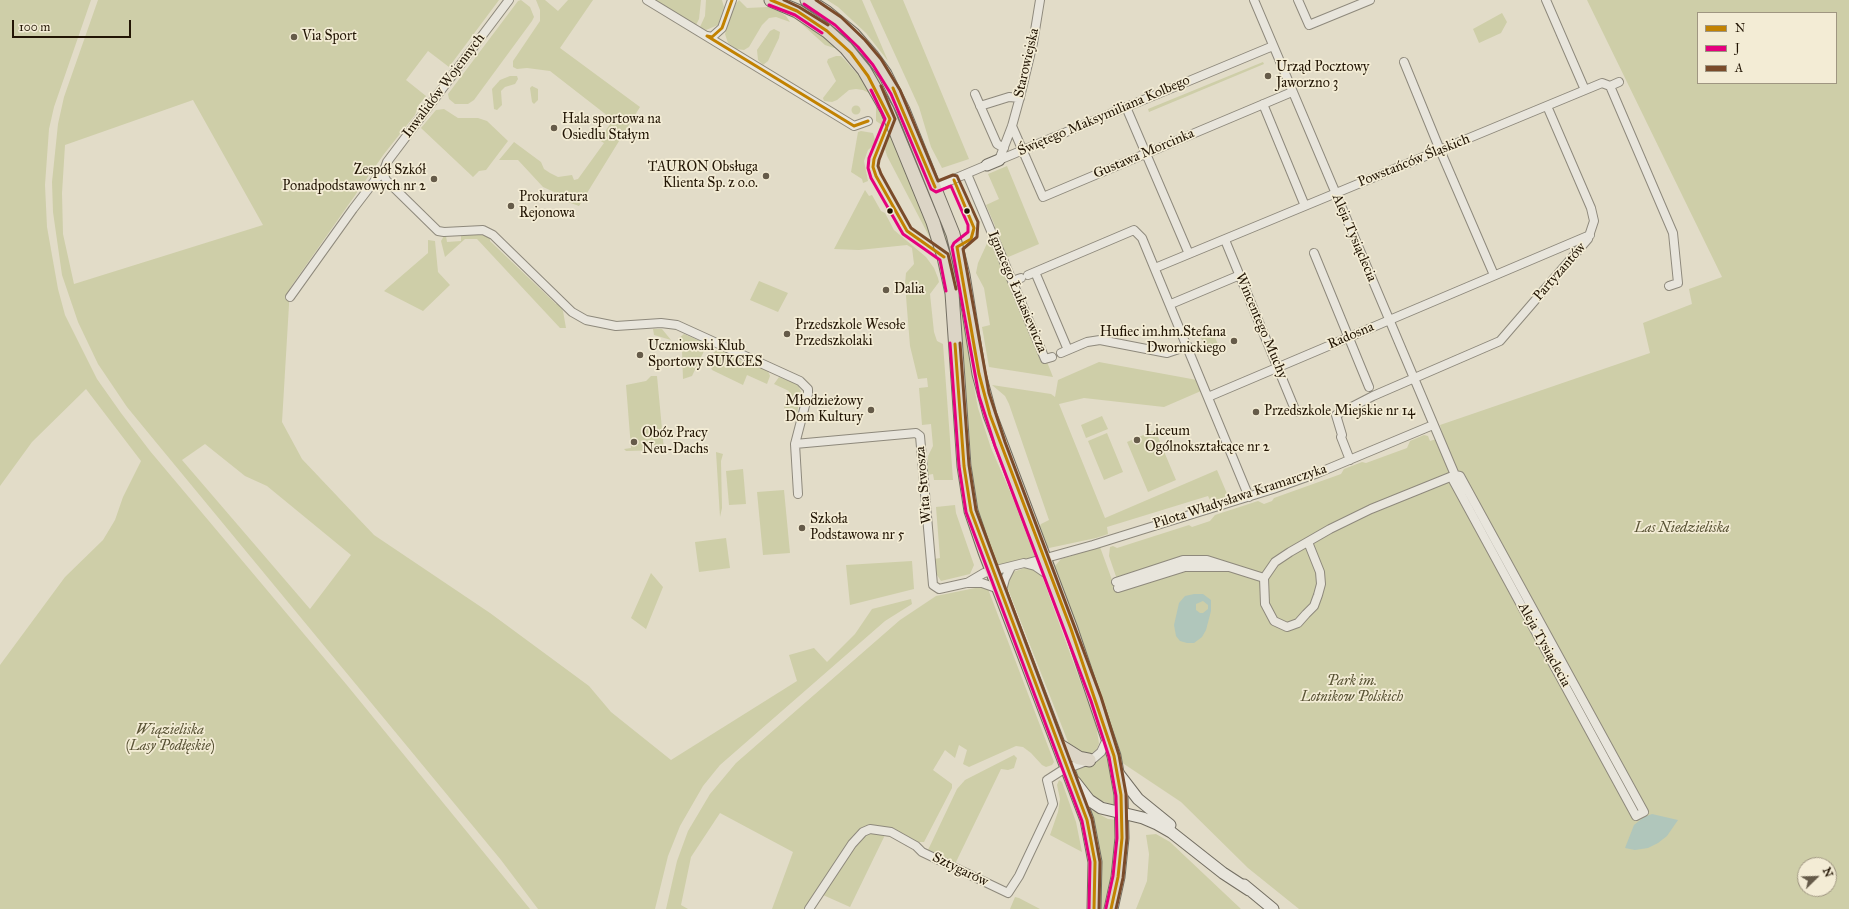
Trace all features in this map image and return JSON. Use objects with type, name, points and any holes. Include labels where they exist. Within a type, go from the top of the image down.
[{"type":"main road","points":[[771,0],[797,11],[827,30],[851,53],[864,70],[887,110],[933,222],[944,257],[952,293],[967,489],[974,521],[1087,820],[1096,870],[1094,909]]},
{"type":"main road","points":[[807,0],[843,26],[862,44],[877,62],[898,98],[953,234],[962,268],[977,362],[986,401],[1000,444],[1051,577],[1108,736],[1117,770],[1122,813],[1120,863],[1111,909]]},
{"type":"main road","points":[[1060,746],[1079,758],[1089,760]]},
{"type":"street","name":"Inwalidów Wojennych","points":[[290,297],[354,208],[376,179],[383,174],[387,162],[509,0]]},
{"type":"street","points":[[648,0],[854,126],[868,121]]},
{"type":"street","points":[[707,36],[712,37],[722,28],[732,0]]},
{"type":"street","name":"Starowiejska","points":[[999,160],[1012,126],[1020,98],[1033,43],[1040,0]]},
{"type":"street","name":"Aleja Tysiąclecia","points":[[1254,0],[1388,320],[1455,475],[1460,476],[1640,814]]},
{"type":"street","points":[[1298,0],[1309,25],[1360,2],[1370,0]]},
{"type":"street","points":[[1546,0],[1585,90]]},
{"type":"street","name":"Świętego Maksymiliana Kolbego","points":[[935,188],[1273,46]]},
{"type":"street","points":[[1404,62],[1494,275]]},
{"type":"street","name":"Powstańców Śląskich","points":[[1155,268],[1602,83],[1610,86],[1619,82]]},
{"type":"street","points":[[1610,86],[1673,233],[1678,283],[1670,286]]},
{"type":"street","name":"Gustawa Morcinka","points":[[1023,150],[1043,197],[1292,92]]},
{"type":"street","points":[[975,94],[997,144],[1004,148]]},
{"type":"street","points":[[980,106],[1009,97],[1020,98]]},
{"type":"street","points":[[1263,104],[1305,206]]},
{"type":"street","name":"Partyzantów","points":[[1350,460],[1341,437],[1342,435],[1336,415],[1500,341],[1588,239],[1594,221],[1591,208],[1547,106]]},
{"type":"street","points":[[1126,107],[1189,254]]},
{"type":"street","points":[[1012,126],[1023,150]]},
{"type":"street","points":[[383,174],[390,185],[433,228],[444,232],[479,230],[489,233],[572,312],[586,320],[594,323],[616,326],[661,324],[678,325],[800,381],[808,390],[808,394],[795,444],[798,494]]},
{"type":"street","name":"Ignacego Łukasiewicza","points":[[967,174],[1045,359],[1052,357]]},
{"type":"street","points":[[1012,281],[1134,230],[1142,238],[1171,304],[1249,497]]},
{"type":"street","name":"Radosna","points":[[1208,397],[1590,235]]},
{"type":"street","name":"Wincentego Muchy","points":[[1225,240],[1296,412]]},
{"type":"street","points":[[1314,253],[1369,387]]},
{"type":"street","name":"Ignacego Łukasiewicza","points":[[1028,275],[1064,351],[1087,342],[1100,340],[1167,353],[1188,346]]},
{"type":"street","points":[[1171,304],[1240,276]]},
{"type":"street","name":"Pilota Władysława Kramarczyka","points":[[966,583],[984,573],[1024,563],[1028,564],[1249,497],[1304,478],[1433,425]]},
{"type":"street","name":"Wita Stwosza","points":[[795,444],[916,434],[920,436],[931,578],[934,587],[939,589],[966,583]]},
{"type":"street","points":[[1308,542],[1320,572],[1321,584],[1314,606],[1298,623],[1287,627],[1274,621],[1265,604],[1264,578],[1275,562],[1308,542],[1330,529],[1371,509],[1455,475]]},
{"type":"street","points":[[1117,585],[1183,560],[1207,560],[1264,578]]},
{"type":"street","points":[[1028,564],[1051,577]]},
{"type":"street","points":[[966,583],[986,584],[1000,591],[1011,567]]},
{"type":"street","points":[[1108,736],[1101,752],[1069,770],[1078,786],[1089,800],[1101,808],[1143,818],[1170,832],[1273,909]]},
{"type":"street","name":"Sztygarów","points":[[809,909],[852,844],[863,832],[870,830],[891,832],[916,846],[922,852],[1008,893],[1019,876],[1053,804],[1046,780],[1069,770]]},
{"type":"street","points":[[1117,770],[1122,780],[1142,803],[1226,868],[1249,890]]},
{"type":"green space","name":"Wiązieliska (Lasy Podłęskie)","points":[[0,0],[91,0],[54,107],[49,129],[45,185],[47,227],[58,289],[65,315],[97,379],[150,451],[346,684],[530,909],[0,909],[0,665],[65,577],[103,540],[115,520],[123,497],[141,461],[86,389],[32,442],[0,486]]},
{"type":"green space","points":[[98,0],[499,0],[449,67],[428,51],[406,80],[426,96],[418,106],[415,115],[384,154],[290,288],[282,422],[302,459],[374,535],[490,613],[589,686],[611,712],[671,760],[797,681],[789,655],[814,648],[827,662],[855,634],[872,609],[911,599],[912,604],[885,621],[720,765],[703,786],[680,826],[668,856],[655,909],[538,909],[501,860],[127,407],[98,364],[78,322],[62,275],[53,212],[52,182],[58,124],[64,97]],"holes":[[[193,100],[263,225],[74,284],[63,234],[62,193],[65,145]],[[205,444],[245,476],[267,486],[351,555],[310,609],[182,460]]]},
{"type":"green space","points":[[521,0],[530,7],[534,17],[532,21],[474,100],[468,104],[455,104],[449,99],[448,94],[518,1]]},
{"type":"green space","points":[[536,0],[545,0],[558,11],[568,0],[593,0],[560,48],[640,107],[579,206],[557,198],[554,192],[543,187],[518,160],[499,160],[514,142],[541,162],[544,169],[550,173],[558,177],[572,175],[574,180],[578,179],[604,143],[599,140],[613,120],[550,71],[527,68],[517,69],[513,67],[513,61],[540,21],[540,10]]},
{"type":"green space","points":[[654,0],[701,0],[699,19],[696,25]]},
{"type":"green space","points":[[706,0],[722,0],[724,7],[718,25],[706,30],[700,27],[705,16]]},
{"type":"green space","points":[[739,0],[747,8],[768,7],[780,12],[786,16],[790,22],[776,17],[769,18],[762,25],[749,47],[744,50],[736,49],[728,43],[725,34],[734,6]]},
{"type":"green space","points":[[827,0],[862,0],[888,61],[866,33],[838,7]]},
{"type":"green space","points":[[870,0],[903,0],[969,159],[942,168],[931,147],[919,107]]},
{"type":"green space","points":[[1587,0],[1849,0],[1849,909],[1299,909],[1248,868],[1181,802],[1121,762],[1054,567],[1061,559],[1100,547],[1116,591],[1121,591],[1109,556],[1110,547],[1113,546],[1117,548],[1189,525],[1192,527],[1210,521],[1215,515],[1258,501],[1264,504],[1272,501],[1274,498],[1341,474],[1344,469],[1362,462],[1366,463],[1407,448],[1410,441],[1424,435],[1428,436],[1430,441],[1443,437],[1440,425],[1650,353],[1643,323],[1692,304],[1689,289],[1722,277]]},
{"type":"green space","points":[[1502,13],[1507,22],[1501,33],[1479,43],[1473,29]]},
{"type":"green space","points":[[794,17],[804,20],[837,48],[825,45]]},
{"type":"green space","points":[[774,29],[780,32],[779,38],[768,61],[763,65],[758,60],[757,50],[770,31]]},
{"type":"green space","points":[[841,56],[871,90],[883,114],[882,125],[876,121],[876,105],[874,99],[869,93],[863,90],[849,90],[837,100],[832,102],[824,101],[823,98],[836,81],[827,62],[828,59]]},
{"type":"green space","points":[[863,58],[883,83],[894,103],[940,212],[960,283],[955,283],[890,105]]},
{"type":"green space","points":[[1263,62],[1264,64],[1149,112],[1148,109]]},
{"type":"green space","points":[[510,76],[517,76],[518,79],[515,84],[505,87],[501,91],[502,105],[497,110],[494,109],[492,89],[500,80]]},
{"type":"green space","points":[[532,86],[538,89],[538,100],[534,104],[532,102],[530,88]]},
{"type":"green space","points":[[856,105],[861,110],[856,115],[851,110]]},
{"type":"green space","points":[[444,109],[458,118],[478,118],[487,121],[508,141],[486,170],[479,171],[473,177],[421,128],[436,110]]},
{"type":"green space","points":[[858,132],[873,133],[876,143],[868,150],[864,161],[868,181],[863,183],[862,179],[851,172]]},
{"type":"green space","points":[[890,134],[909,175],[933,240],[931,240],[887,156],[885,149]]},
{"type":"green space","points":[[1007,166],[1039,244],[1006,258],[1053,377],[989,367],[982,327],[990,325],[984,288],[976,273],[978,263],[995,226],[986,205],[999,199],[988,174]]},
{"type":"green space","points":[[865,190],[869,196],[872,195],[881,211],[885,213],[894,230],[926,257],[934,268],[938,278],[939,282],[930,294],[934,332],[937,341],[943,344],[953,480],[934,480],[933,474],[927,475],[928,456],[933,446],[931,424],[922,425],[919,388],[928,387],[927,378],[918,379],[910,346],[905,284],[906,273],[914,264],[912,248],[907,245],[859,250],[834,249]]},
{"type":"green space","points":[[479,234],[490,237],[490,241],[556,304],[559,304],[563,311],[566,328],[560,328],[477,239],[465,239],[445,257],[441,241],[444,236],[446,236],[447,242],[461,241],[461,235]]},
{"type":"green space","points":[[428,240],[435,241],[438,272],[450,285],[423,311],[384,291],[428,253]]},
{"type":"green space","points":[[759,281],[788,293],[778,312],[750,300]]},
{"type":"green space","points":[[960,313],[964,314],[969,361],[978,408],[991,448],[1038,555],[996,568],[985,538],[971,488],[972,471]]},
{"type":"green space","points":[[1210,326],[1220,349],[1208,354],[1198,331]]},
{"type":"green space","points":[[653,329],[662,329],[671,340],[654,335]]},
{"type":"green space","points":[[684,334],[705,343],[705,349],[692,376],[683,379],[682,350],[679,338]]},
{"type":"green space","points":[[718,349],[725,351],[727,354],[756,368],[760,367],[768,371],[770,376],[767,384],[747,375],[743,385],[712,370],[709,363],[712,354]]},
{"type":"green space","points":[[1099,362],[1197,380],[1201,391],[1164,407],[1084,398],[1059,404],[1105,518],[1217,470],[1228,496],[1211,502],[1208,496],[1107,527],[1108,534],[1096,538],[1049,548],[1045,545],[1039,528],[1041,524],[1049,520],[1009,404],[1005,396],[992,385],[1051,394],[1055,397],[1058,380]]},
{"type":"green space","points":[[651,376],[657,376],[664,450],[626,451],[624,449],[631,448],[626,385],[646,381]]},
{"type":"green space","points":[[779,377],[797,384],[801,391],[797,414],[784,408],[789,391],[774,384]]},
{"type":"green space","points":[[1102,416],[1108,429],[1086,438],[1081,425]]},
{"type":"green space","points":[[1155,430],[1176,480],[1148,492],[1127,442]]},
{"type":"green space","points":[[1107,433],[1123,472],[1104,480],[1088,441]]},
{"type":"green space","points":[[716,452],[723,454],[721,461],[722,508],[720,517]]},
{"type":"green space","points":[[743,469],[746,504],[729,505],[726,471]]},
{"type":"green space","points":[[784,490],[790,553],[763,555],[757,492]]},
{"type":"green space","points":[[955,505],[956,513],[974,565],[970,574],[941,581],[937,575],[935,575],[934,559],[940,558],[936,507]]},
{"type":"green space","points":[[726,538],[730,568],[699,572],[695,542]]},
{"type":"green space","points":[[912,561],[914,589],[850,605],[846,565]]},
{"type":"green space","points":[[1027,567],[1040,573],[1042,576],[1096,725],[1099,743],[1097,749],[1086,755],[1070,747],[1008,589],[1007,583],[1013,572]]},
{"type":"green space","points":[[651,573],[663,587],[646,629],[631,618]]},
{"type":"green space","points":[[980,587],[988,589],[1054,762],[1052,765],[1046,767],[1042,765],[1023,747],[1016,746],[969,767],[963,764],[967,750],[959,745],[955,758],[945,750],[933,770],[952,784],[952,788],[924,842],[916,842],[891,829],[885,835],[850,907],[823,895],[814,909],[772,909],[793,852],[720,813],[691,857],[681,905],[688,909],[666,909],[677,861],[688,831],[710,794],[736,763],[900,620],[936,596]]},
{"type":"green space","points":[[1107,750],[1117,806],[1099,800],[1089,792],[1080,783],[1074,771],[1099,760]]},
{"type":"green space","points":[[1014,755],[1017,758],[1014,768],[1008,770],[1001,769],[955,864],[928,850],[957,789],[965,780]]},
{"type":"green space","points":[[1059,780],[1062,782],[1076,822],[1082,852],[1050,835],[1058,812],[1060,799],[1057,785]]},
{"type":"green space","points":[[1088,808],[1108,819],[1117,820],[1115,867],[1106,909],[1099,909],[1101,878],[1100,858]]},
{"type":"green space","points":[[1156,834],[1170,842],[1241,909],[1136,909],[1147,881],[1149,854],[1146,835]]},
{"type":"green space","points":[[1015,897],[1019,898],[1040,909],[1010,909]]},
{"type":"shaded area","points":[[1203,594],[1211,600],[1211,611],[1206,630],[1202,637],[1194,643],[1180,641],[1176,636],[1174,625],[1179,603],[1185,596]],"holes":[[[1203,601],[1208,605],[1208,609],[1203,613],[1196,610],[1196,604]]]},
{"type":"shaded area","points":[[1652,814],[1678,820],[1667,836],[1658,843],[1648,848],[1635,850],[1625,848],[1634,825],[1644,817]]},
{"type":"transit line","name":"N","points":[[707,36],[712,37],[722,28],[732,0]]},
{"type":"transit line","name":"N","points":[[771,0],[797,11],[827,31],[851,53],[868,76],[890,119],[874,159],[873,167],[876,176],[907,231],[944,257]]},
{"type":"transit line","name":"A","points":[[784,0],[799,7],[828,25]]},
{"type":"transit line","name":"A","points":[[816,0],[841,17],[865,40],[881,59],[900,90],[938,181],[953,175],[957,176],[978,222],[977,237],[963,249],[989,393],[1005,442],[1101,697],[1119,755],[1126,794],[1127,838],[1123,878],[1116,909]]},
{"type":"transit line","name":"J","points":[[804,4],[835,25],[858,47],[873,65],[891,94],[931,189],[936,192],[951,186],[968,225],[968,232],[954,243],[952,247],[979,396],[995,446],[1091,701],[1109,757],[1116,796],[1117,838],[1113,876],[1106,908]]},
{"type":"transit line","name":"J","points":[[769,5],[795,15],[822,33]]},
{"type":"transit line","name":"N","points":[[707,36],[854,126],[868,121]]},
{"type":"transit line","name":"A","points":[[881,86],[895,119],[878,166],[911,228],[948,254],[956,289]]},
{"type":"transit line","name":"N","points":[[893,88],[935,187]]},
{"type":"transit line","name":"J","points":[[871,90],[885,119],[869,158],[868,168],[871,178],[903,234],[940,260],[946,291]]},
{"type":"transit line","name":"N","points":[[954,180],[974,228],[971,239],[957,247]]},
{"type":"transit line","name":"N","points":[[957,247],[979,374],[990,415],[1071,629],[1114,756],[1121,795],[1122,838],[1118,877],[1111,909]]},
{"type":"transit line","name":"J","points":[[950,343],[959,466],[966,512],[1082,821],[1090,862],[1089,909]]},
{"type":"transit line","name":"A","points":[[960,343],[969,465],[976,510],[1092,819],[1100,862],[1099,909]]},
{"type":"transit line","name":"N","points":[[955,344],[964,466],[971,511],[1087,820],[1095,862],[1094,909]]},
{"type":"place","name":"Via Sport","points":[[294,37]]},
{"type":"place","name":"Urząd Pocztowy Jaworzno 3","points":[[1268,76]]},
{"type":"place","name":"Hala sportowa na Osiedlu Stałym","points":[[554,128]]},
{"type":"place","name":"TAURON Obsługa Klienta Sp. z o.o.","points":[[766,176]]},
{"type":"place","name":"Zespół Szkół Ponadpodstawowych nr 2","points":[[434,179]]},
{"type":"place","name":"Prokuratura Rejonowa","points":[[511,206]]},
{"type":"place","name":"Dalia","points":[[886,290]]},
{"type":"place","name":"Przedszkole Wesołe Przedszkolaki","points":[[787,334]]},
{"type":"place","name":"Hufiec im.hm.Stefana Dwornickiego","points":[[1234,341]]},
{"type":"place","name":"Uczniowski Klub Sportowy SUKCES","points":[[640,355]]},
{"type":"place","name":"Młodzieżowy Dom Kultury","points":[[871,410]]},
{"type":"place","name":"Przedszkole Miejskie nr 14","points":[[1256,412]]},
{"type":"place","name":"Liceum Ogólnokształcące nr 2","points":[[1137,440]]},
{"type":"place","name":"Obóz Pracy Neu-Dachs","points":[[634,442]]},
{"type":"place","name":"Szkoła Podstawowa nr 5","points":[[802,528]]},
{"type":"park label","name":"Las Niedzieliska","points":[[1682,529]]},
{"type":"park label","name":"Park im. Lotnikow Polskich","points":[[1352,690]]}]
